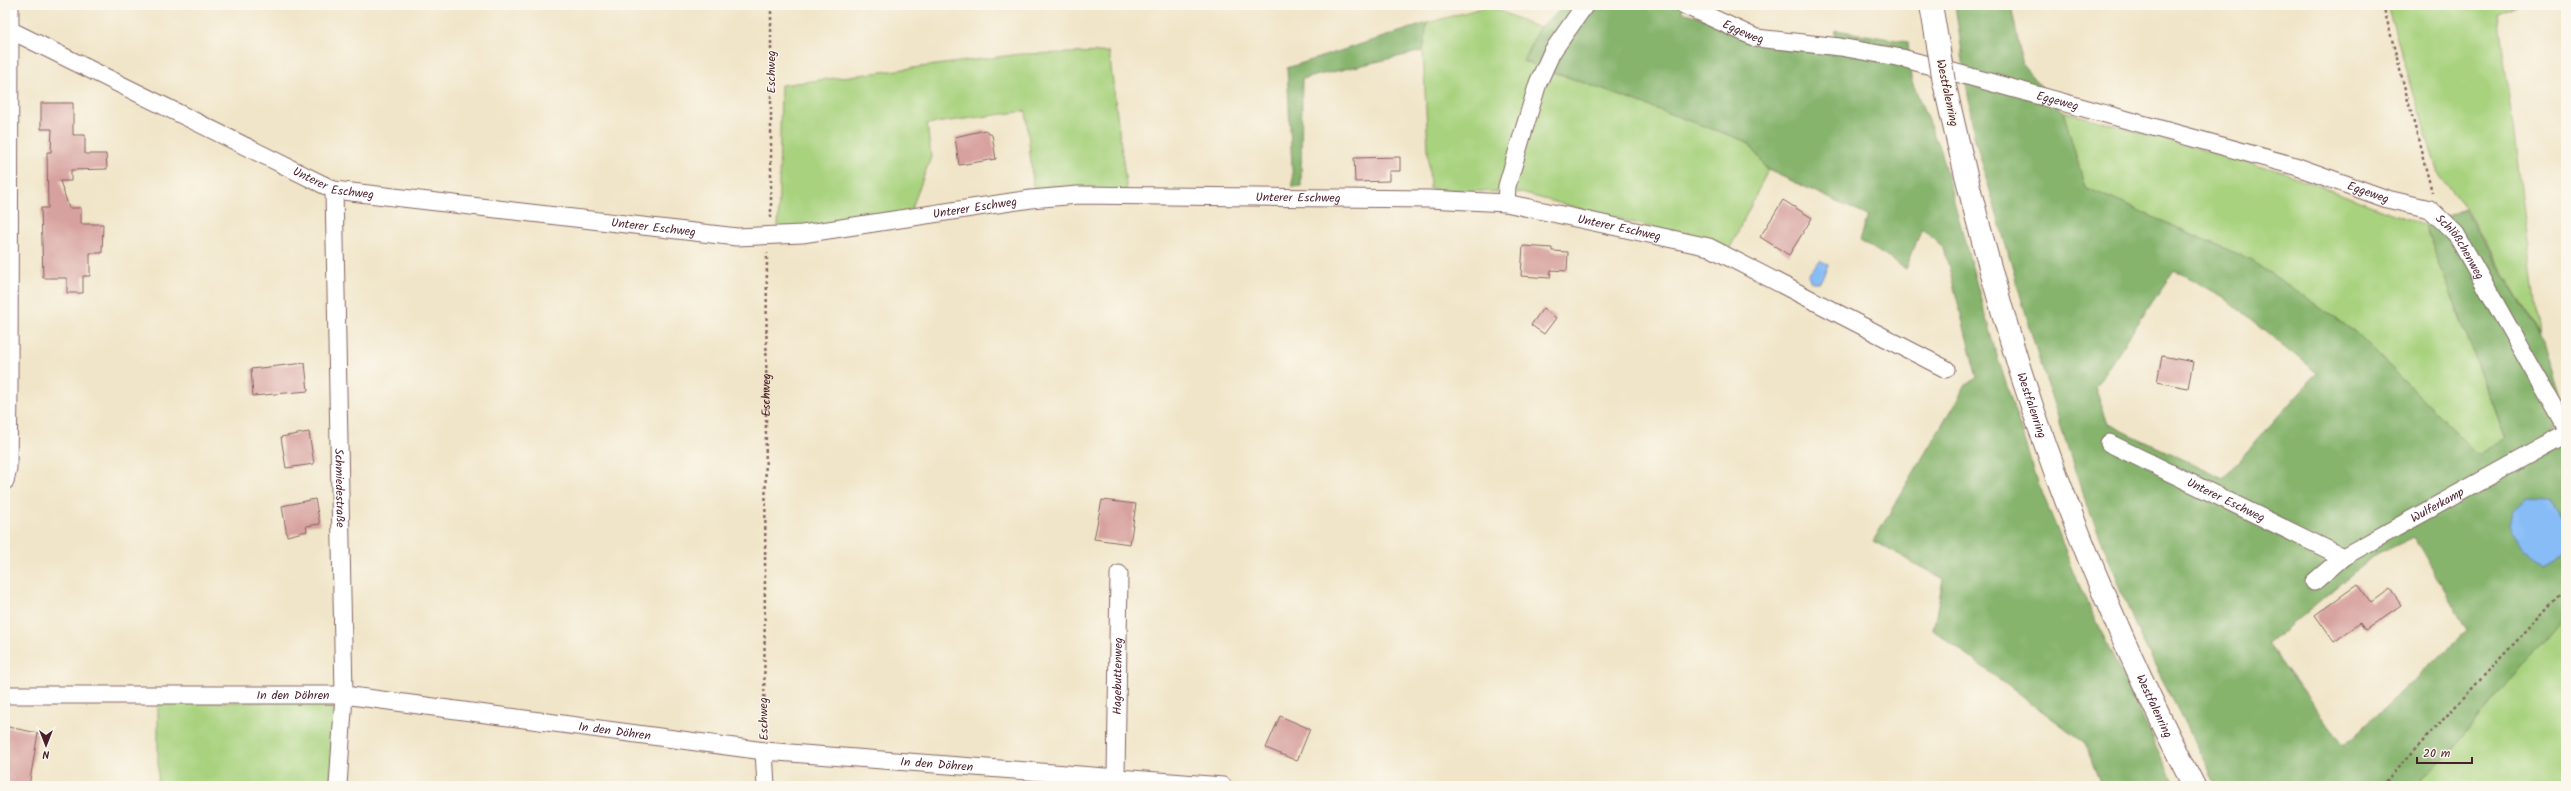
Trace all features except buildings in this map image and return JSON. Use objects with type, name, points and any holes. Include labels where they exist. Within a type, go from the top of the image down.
[{"type":"main road","name":"Westfalenring","points":[[1931,5],[1944,82],[1991,273],[2022,374],[2083,541],[2132,656],[2194,786]]},
{"type":"street","points":[[5,481],[8,468],[9,390],[8,30],[10,5]]},
{"type":"street","points":[[1506,203],[1507,186],[1516,151],[1538,83],[1552,52],[1585,5]]},
{"type":"street","name":"Eggeweg","points":[[1684,5],[1756,38],[1840,47],[1902,58],[2295,166],[2387,199],[2430,209]]},
{"type":"street","name":"Unterer Eschweg","points":[[8,30],[334,190],[737,237],[769,237],[802,234],[1032,199],[1078,195],[1429,199],[1506,203],[1708,247],[1946,369]]},
{"type":"street","name":"Schmiedestraße","points":[[334,190],[344,695],[338,786]]},
{"type":"street","name":"Schlößchenweg","points":[[2430,209],[2456,234],[2566,428]]},
{"type":"street","name":"Wulferkamp","points":[[2314,582],[2343,557],[2566,434]]},
{"type":"street","name":"Unterer Eschweg","points":[[2109,443],[2343,557]]},
{"type":"street","name":"Hagebuttenweg","points":[[1116,778],[1119,574]]},
{"type":"street","name":"In den Döhren","points":[[5,695],[344,695],[764,751],[1223,786]]},
{"type":"street","name":"Eschweg","points":[[764,751],[766,786]]},
{"type":"path","name":"Eschweg","points":[[764,751],[763,650],[769,237],[772,212],[771,5]]},
{"type":"path","name":"Schlößchenweg","points":[[2383,5],[2432,189],[2430,209]]},
{"type":"path","points":[[2381,786],[2502,659],[2566,588]]},
{"type":"green space","points":[[1566,5],[1683,5],[1682,12],[1833,55],[1836,30],[1908,42],[1911,79],[1940,150],[1992,340],[2036,477],[2080,587],[2175,786],[2101,786],[2085,743],[1933,630],[1943,579],[1873,541],[1966,384],[1977,378],[1944,248],[1922,228],[1906,269],[1860,240],[1868,216],[1768,170],[1748,142],[1523,61],[1539,28]]},
{"type":"green space","points":[[1955,5],[2011,5],[2023,66],[2063,111],[2085,187],[2251,260],[2355,332],[2478,454],[2506,438],[2425,226],[2464,209],[2543,340],[2566,419],[2553,424],[2566,447],[2566,520],[2552,499],[2545,561],[2566,549],[2566,611],[2461,739],[2417,786],[2217,786],[2139,634],[2082,492],[2036,349],[1974,136]],"holes":[[[2174,270],[2222,296],[2317,373],[2223,478],[2108,424],[2095,387]],[[2414,537],[2467,630],[2344,746],[2268,644],[2372,557]]]},
{"type":"green space","points":[[2387,5],[2518,5],[2498,13],[2540,334],[2462,203],[2438,174]]},
{"type":"green space","points":[[1489,6],[1539,28],[1523,61],[1748,142],[1768,170],[1730,248],[1521,193],[1430,189],[1423,51],[1427,23]]},
{"type":"green space","points":[[1427,23],[1423,51],[1302,79],[1301,186],[1293,187],[1287,68]]},
{"type":"green space","points":[[1109,52],[1127,192],[1034,195],[1026,111],[927,124],[931,157],[910,213],[778,233],[781,85],[1021,54]]},
{"type":"green space","points":[[2063,111],[2283,172],[2425,226],[2506,439],[2478,454],[2355,332],[2251,260],[2085,187]]},
{"type":"green space","points":[[2566,611],[2566,786],[2417,786],[2461,739]]},
{"type":"green space","points":[[158,702],[323,702],[335,711],[330,786],[158,786]]},
{"type":"water","points":[[1820,260],[1828,265],[1820,282],[1811,282],[1808,275]]},
{"type":"water","points":[[2526,498],[2552,499],[2566,520],[2566,549],[2545,561],[2523,548],[2509,526],[2512,511]]}]
